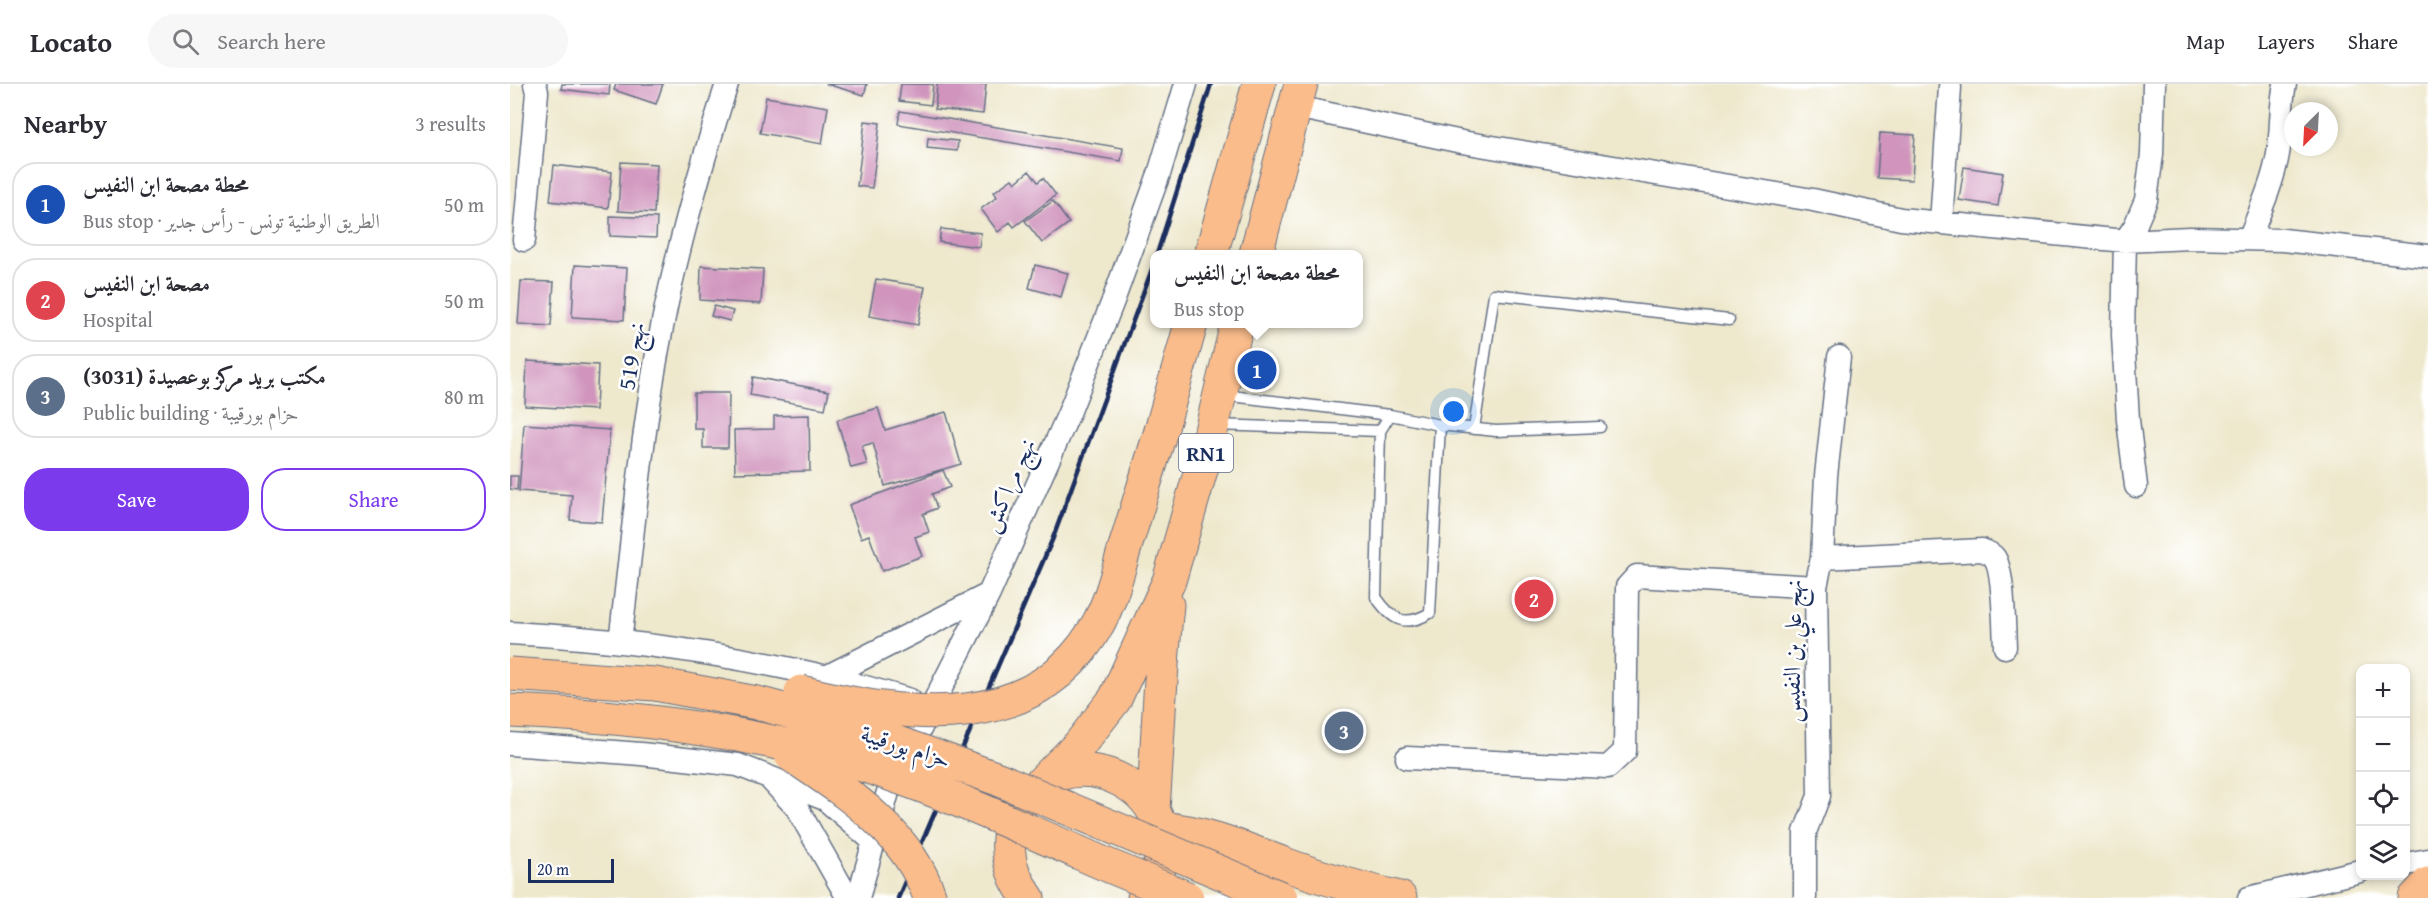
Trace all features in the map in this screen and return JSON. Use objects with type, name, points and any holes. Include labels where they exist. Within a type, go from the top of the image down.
[{"type":"main road","points":[[1212,250],[1259,84]]},
{"type":"main road","points":[[1257,250],[1299,95]]},
{"type":"main road","points":[[655,684],[681,677],[717,675],[836,701],[933,713],[971,711],[1020,697],[1046,682],[1070,663],[1099,621],[1113,588],[1190,328]]},
{"type":"main road","name":"RN1","points":[[1021,894],[1011,867],[1008,848],[1010,829],[1017,811],[1028,796],[1080,744],[1115,699],[1169,581],[1236,328]]},
{"type":"main road","name":"RN1","points":[[1144,898],[1155,883],[1161,865],[1163,846],[1157,818],[1159,686],[1169,581]]},
{"type":"main road","name":"حزام بورقيبة","points":[[510,674],[655,684],[757,703],[814,717],[940,757],[998,779],[1281,898]]},
{"type":"main road","name":"حزام بورقيبة","points":[[510,711],[595,716],[667,724],[820,753],[927,789],[1187,898]]},
{"type":"main road","points":[[775,744],[841,789],[886,827],[905,851],[926,885],[930,898]]},
{"type":"main road","name":"RN1","points":[[1041,783],[1065,773],[1090,770],[1115,776],[1137,790],[1157,818]]},
{"type":"main road","points":[[1157,818],[1286,864],[1400,898]]},
{"type":"main road","points":[[2415,898],[2428,884]]},
{"type":"street","points":[[524,240],[537,92],[535,84]]},
{"type":"street","name":"نهج 519","points":[[620,642],[643,455],[663,322],[694,189],[727,84]]},
{"type":"street","name":"نهج مراكش","points":[[858,898],[888,792],[989,594],[1069,413],[1109,311],[1158,174],[1186,84]]},
{"type":"street","points":[[2136,486],[2128,420],[2123,335],[2125,241],[2135,226],[2146,200],[2152,154],[2154,84]]},
{"type":"street","points":[[2249,239],[2268,190],[2278,153],[2280,107],[2285,84]]},
{"type":"street","points":[[1941,223],[1950,87]]},
{"type":"street","points":[[1299,95],[1341,115],[1462,142],[1813,200],[1901,219],[2125,241],[2249,239],[2338,245],[2428,256]]},
{"type":"street","points":[[1822,558],[1826,476],[1839,357]]},
{"type":"street","name":"نهج علي بن النفيس","points":[[1805,898],[1805,832],[1819,796],[1816,587],[1822,558],[1982,550],[1989,553],[1995,558],[1999,571],[2005,646]]},
{"type":"street","points":[[1407,758],[1608,767],[1625,751],[1627,587],[1637,576],[1816,587]]},
{"type":"street","points":[[826,677],[989,594]]},
{"type":"street","points":[[510,633],[620,642],[738,659],[826,677],[932,706]]},
{"type":"street","points":[[510,744],[641,754],[738,765],[825,799],[873,841]]},
{"type":"street","points":[[768,777],[797,808],[848,898]]},
{"type":"street","points":[[2410,863],[2428,860]]},
{"type":"street","points":[[2249,898],[2356,872]]},
{"type":"lane","points":[[1474,429],[1494,294],[1729,320]]},
{"type":"lane","points":[[1216,409],[1390,415],[1440,425],[1496,431],[1600,427]]},
{"type":"lane","points":[[1216,409],[1380,431]]},
{"type":"lane","points":[[1390,415],[1380,431],[1377,597],[1388,614],[1403,621],[1419,620],[1430,613],[1440,425]]},
{"type":"building","points":[[562,84],[610,84],[609,95],[561,89]]},
{"type":"building","points":[[616,84],[663,84],[656,104],[614,90]]},
{"type":"building","points":[[826,84],[867,84],[864,95]]},
{"type":"building","points":[[901,84],[933,84],[931,105],[899,101]]},
{"type":"building","points":[[937,84],[986,84],[983,114],[935,109]]},
{"type":"building","points":[[766,97],[828,107],[822,144],[760,133]]},
{"type":"building","points":[[900,111],[1123,148],[1121,161],[898,124]]},
{"type":"building","points":[[865,121],[880,123],[872,188],[857,186]]},
{"type":"building","points":[[1880,133],[1915,135],[1912,180],[1877,178]]},
{"type":"building","points":[[928,138],[958,141],[957,151],[927,148]]},
{"type":"building","points":[[621,162],[657,164],[654,213],[618,211]]},
{"type":"building","points":[[554,165],[612,172],[608,208],[550,201]]},
{"type":"building","points":[[1964,167],[2003,173],[1998,206],[1959,200]]},
{"type":"building","points":[[1029,171],[1038,182],[1043,178],[1056,195],[1014,227],[1010,222],[998,232],[981,209],[997,197],[994,192],[1012,179],[1015,183]]},
{"type":"building","points":[[1053,201],[1069,223],[1042,243],[1025,221]]},
{"type":"building","points":[[610,216],[657,218],[656,238],[610,236]]},
{"type":"building","points":[[941,229],[981,233],[979,247],[939,242]]},
{"type":"building","points":[[575,265],[627,268],[624,320],[572,317]]},
{"type":"building","points":[[1035,265],[1068,273],[1061,297],[1029,288]]},
{"type":"building","points":[[701,266],[763,269],[761,304],[700,300]]},
{"type":"building","points":[[876,279],[925,287],[918,325],[869,316]]},
{"type":"building","points":[[521,281],[554,282],[551,326],[518,324]]},
{"type":"building","points":[[714,306],[733,311],[730,321],[711,316]]},
{"type":"building","points":[[527,361],[598,365],[596,410],[525,406]]},
{"type":"building","points":[[753,377],[829,391],[825,409],[750,395]]},
{"type":"building","points":[[694,393],[729,393],[728,448],[703,448],[703,429],[694,429]]},
{"type":"building","points":[[878,408],[885,430],[946,412],[961,464],[885,486],[873,443],[862,446],[867,464],[851,468],[837,420]]},
{"type":"building","points":[[809,415],[810,471],[735,473],[734,430],[774,429],[774,416]]},
{"type":"building","points":[[524,424],[610,430],[602,522],[570,520],[572,495],[519,491]]},
{"type":"building","points":[[943,470],[950,487],[932,494],[937,508],[923,514],[929,532],[915,537],[922,556],[882,571],[869,535],[861,538],[849,505]]},
{"type":"building","points":[[510,476],[518,476],[517,490],[510,489]]},
{"type":"railway","points":[[1158,250],[1211,84]]},
{"type":"railway","points":[[898,898],[1053,538],[1150,275]]},
{"type":"place","name":"محطة مصحة ابن النفيس","points":[[1257,370]]},
{"type":"place","name":"مصحة ابن النفيس","points":[[1534,599]]},
{"type":"place","name":"مكتب بريد مركز بوعصيدة (3031)","points":[[1344,731]]}]
